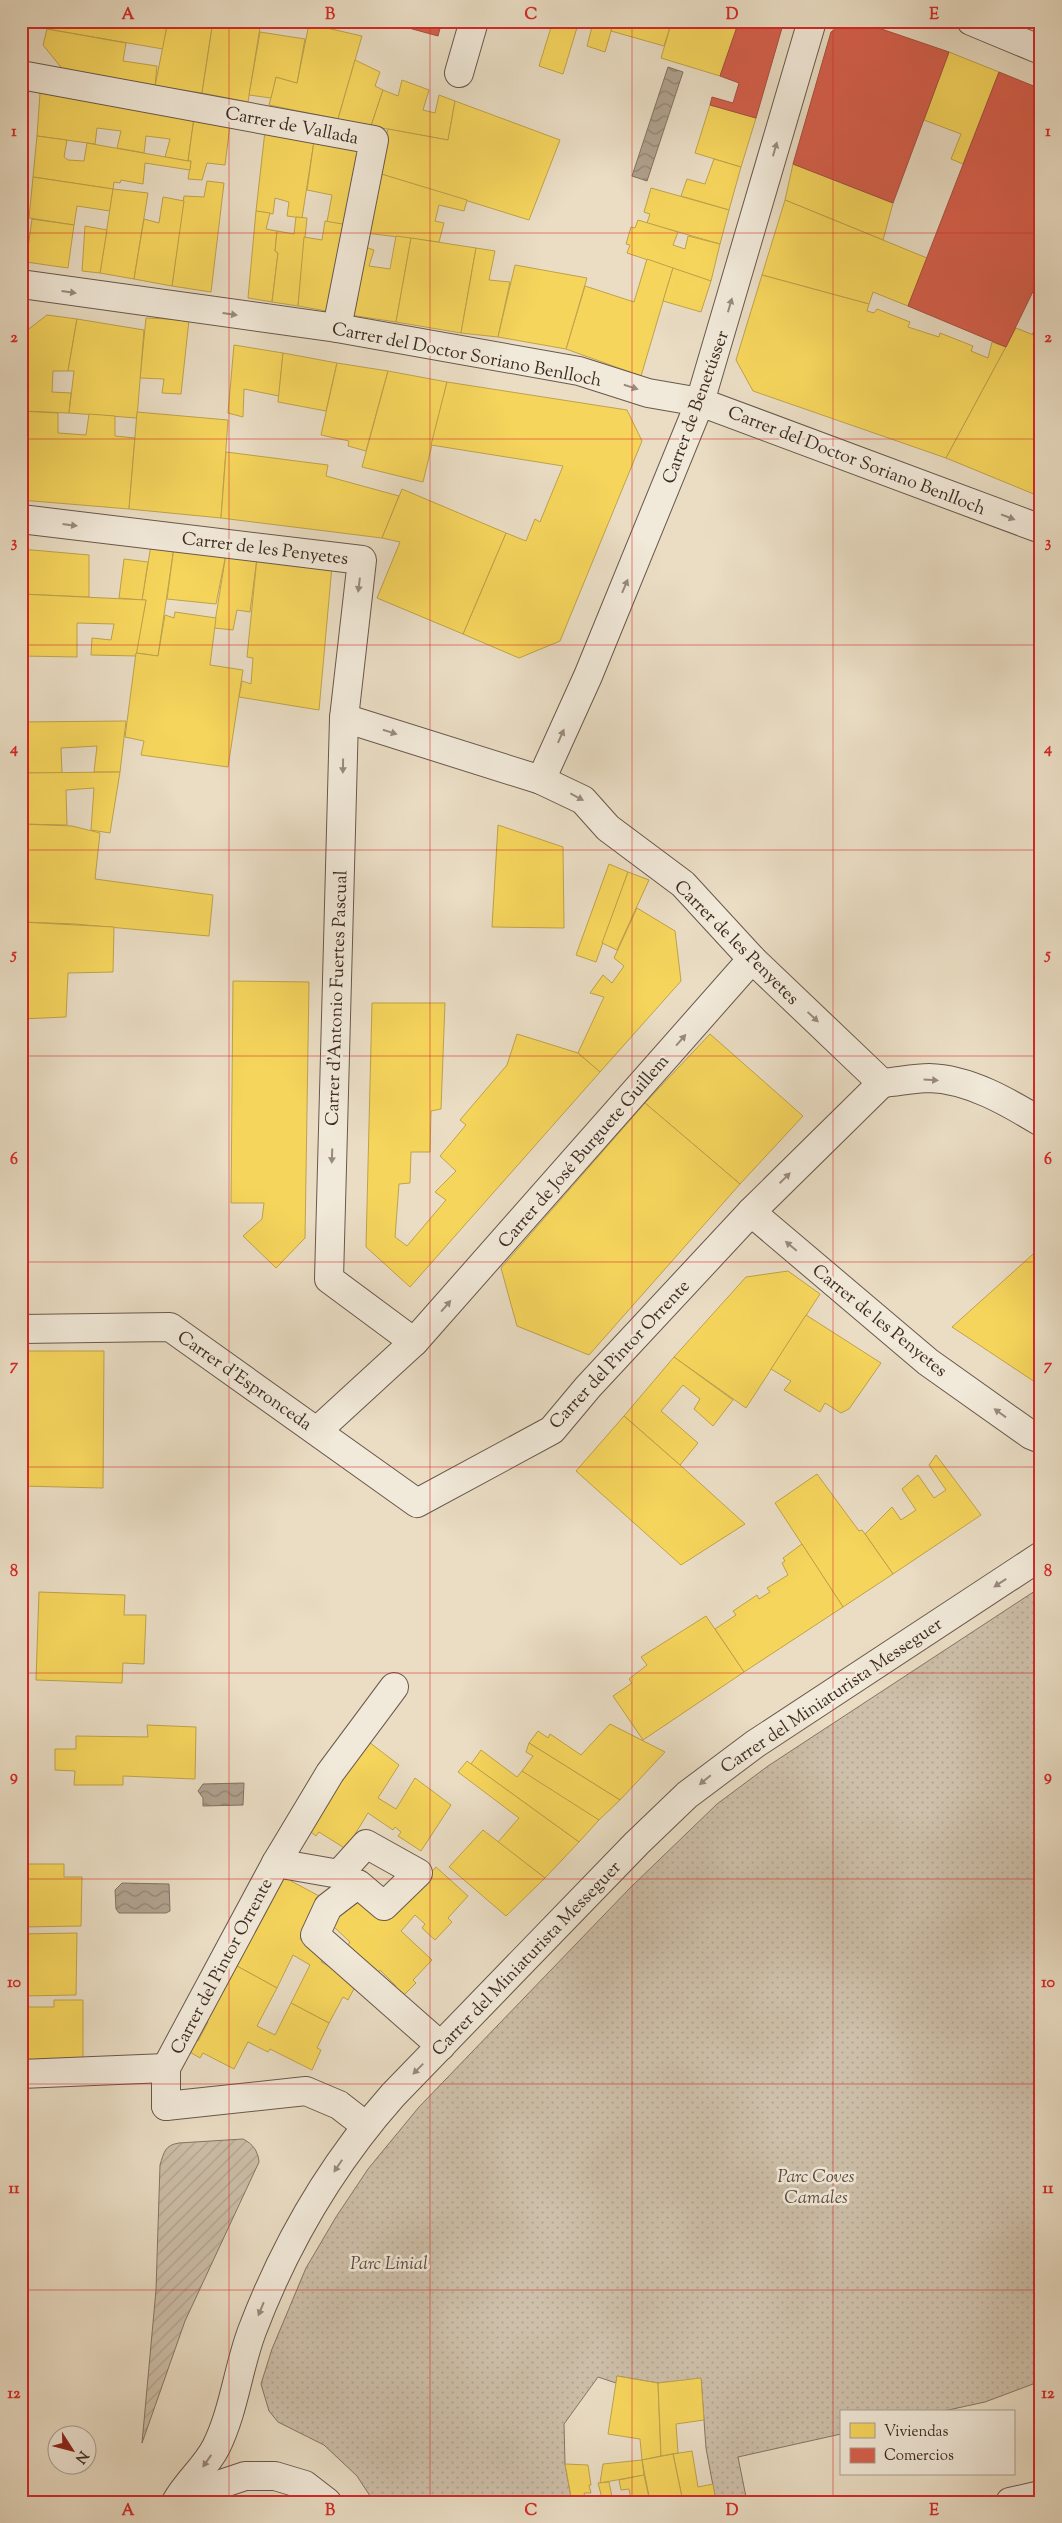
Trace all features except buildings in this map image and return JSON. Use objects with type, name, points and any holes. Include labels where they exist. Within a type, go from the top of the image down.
[{"type":"street","points":[[460,73],[474,21]]},
{"type":"street","name":"Carrer de Benetússer","points":[[541,780],[592,667],[700,402],[812,21]]},
{"type":"street","points":[[971,21],[1041,50]]},
{"type":"street","name":"Carrer de Vallada","points":[[21,75],[374,140],[337,328]]},
{"type":"street","name":"Carrer del Doctor Soriano Benlloch","points":[[21,284],[337,328],[579,371],[648,393],[700,402],[1041,529]]},
{"type":"street","name":"Carrer de les Penyetes","points":[[21,519],[362,560],[344,718],[541,780],[583,800],[608,828],[683,884],[752,960],[882,1083]]},
{"type":"street","name":"Carrer d'Antonio Fuertes Pascual","points":[[344,718],[329,1279],[414,1342]]},
{"type":"street","name":"Carrer de José Burguete Guillem","points":[[317,1431],[414,1342],[752,960]]},
{"type":"street","points":[[750,1212],[882,1083],[930,1078],[965,1086],[1006,1101],[1041,1122]]},
{"type":"street","name":"Carrer de les Penyetes","points":[[750,1212],[928,1362],[1031,1435],[1041,1439]]},
{"type":"street","name":"Carrer del Pintor Orrente","points":[[416,1503],[552,1430],[588,1387],[750,1212]]},
{"type":"street","name":"Carrer d'Espronceda","points":[[21,1329],[170,1327],[416,1503]]},
{"type":"street","name":"Carrer del Miniaturista Messeguer","points":[[176,2502],[216,2447],[251,2333],[295,2235],[316,2198],[366,2126],[637,1842],[717,1770],[1041,1556]]},
{"type":"street","name":"Carrer del Pintor Orrente","points":[[366,2126],[339,2105],[306,2091],[166,2106],[166,2068],[276,1863],[330,1773],[394,1687]]},
{"type":"street","name":"Carrer del Pintor Orrente","points":[[276,1863],[339,1874],[366,1844],[418,1873],[384,1906],[358,1884],[328,1907],[315,1935],[441,2046]]},
{"type":"street","name":"Carrer del Pintor Orrente","points":[[21,2074],[166,2068]]},
{"type":"street","points":[[194,2502],[216,2486],[244,2476],[275,2476],[304,2486],[327,2502]]},
{"type":"street","points":[[1010,2502],[1041,2495]]},
{"type":"green space","name":"Parc Coves Camales","points":[[1041,1587],[1041,2381],[985,2402],[948,2410],[840,2410],[840,2434],[738,2457],[747,2502],[716,2502],[706,2448],[701,2379],[658,2383],[617,2376],[616,2383],[598,2377],[564,2424],[565,2464],[572,2502],[374,2502],[357,2476],[324,2445],[278,2422],[269,2411],[261,2384],[272,2349],[306,2268],[336,2217],[368,2169],[419,2107],[630,1888],[717,1804],[768,1766]]},
{"type":"green space","points":[[243,2139],[254,2148],[259,2162],[185,2321],[142,2443],[156,2290],[160,2165],[168,2147],[174,2144]]},
{"type":"water","points":[[668,67],[683,72],[647,181],[632,176]]},
{"type":"water","points":[[244,1783],[243,1805],[203,1806],[203,1798],[198,1791],[203,1784]]},
{"type":"water","points":[[122,1883],[169,1884],[170,1911],[166,1913],[119,1913],[116,1909],[115,1890]]},
{"type":"park label","name":"Parc Linial","points":[[389,2263]]}]
